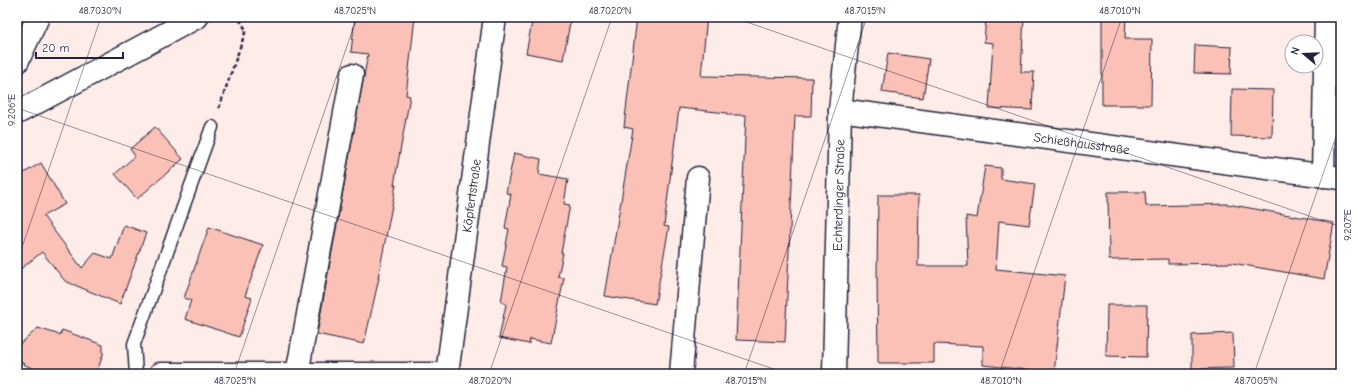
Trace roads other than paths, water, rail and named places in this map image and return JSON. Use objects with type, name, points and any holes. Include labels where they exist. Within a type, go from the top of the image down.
[{"type":"street","points":[[17,62],[38,17]]},
{"type":"street","points":[[18,112],[197,17]]},
{"type":"street","name":"Köpfertstraße","points":[[447,374],[495,17]]},
{"type":"street","name":"Echterdinger Straße","points":[[834,374],[840,110],[850,17]]},
{"type":"street","name":"Schießhausstraße","points":[[840,110],[1332,177],[1326,17]]},
{"type":"street","points":[[297,374],[352,75]]},
{"type":"street","points":[[681,374],[698,178]]},
{"type":"street","points":[[160,374],[435,374]]},
{"type":"lane","points":[[136,374],[134,344],[212,128]]}]
